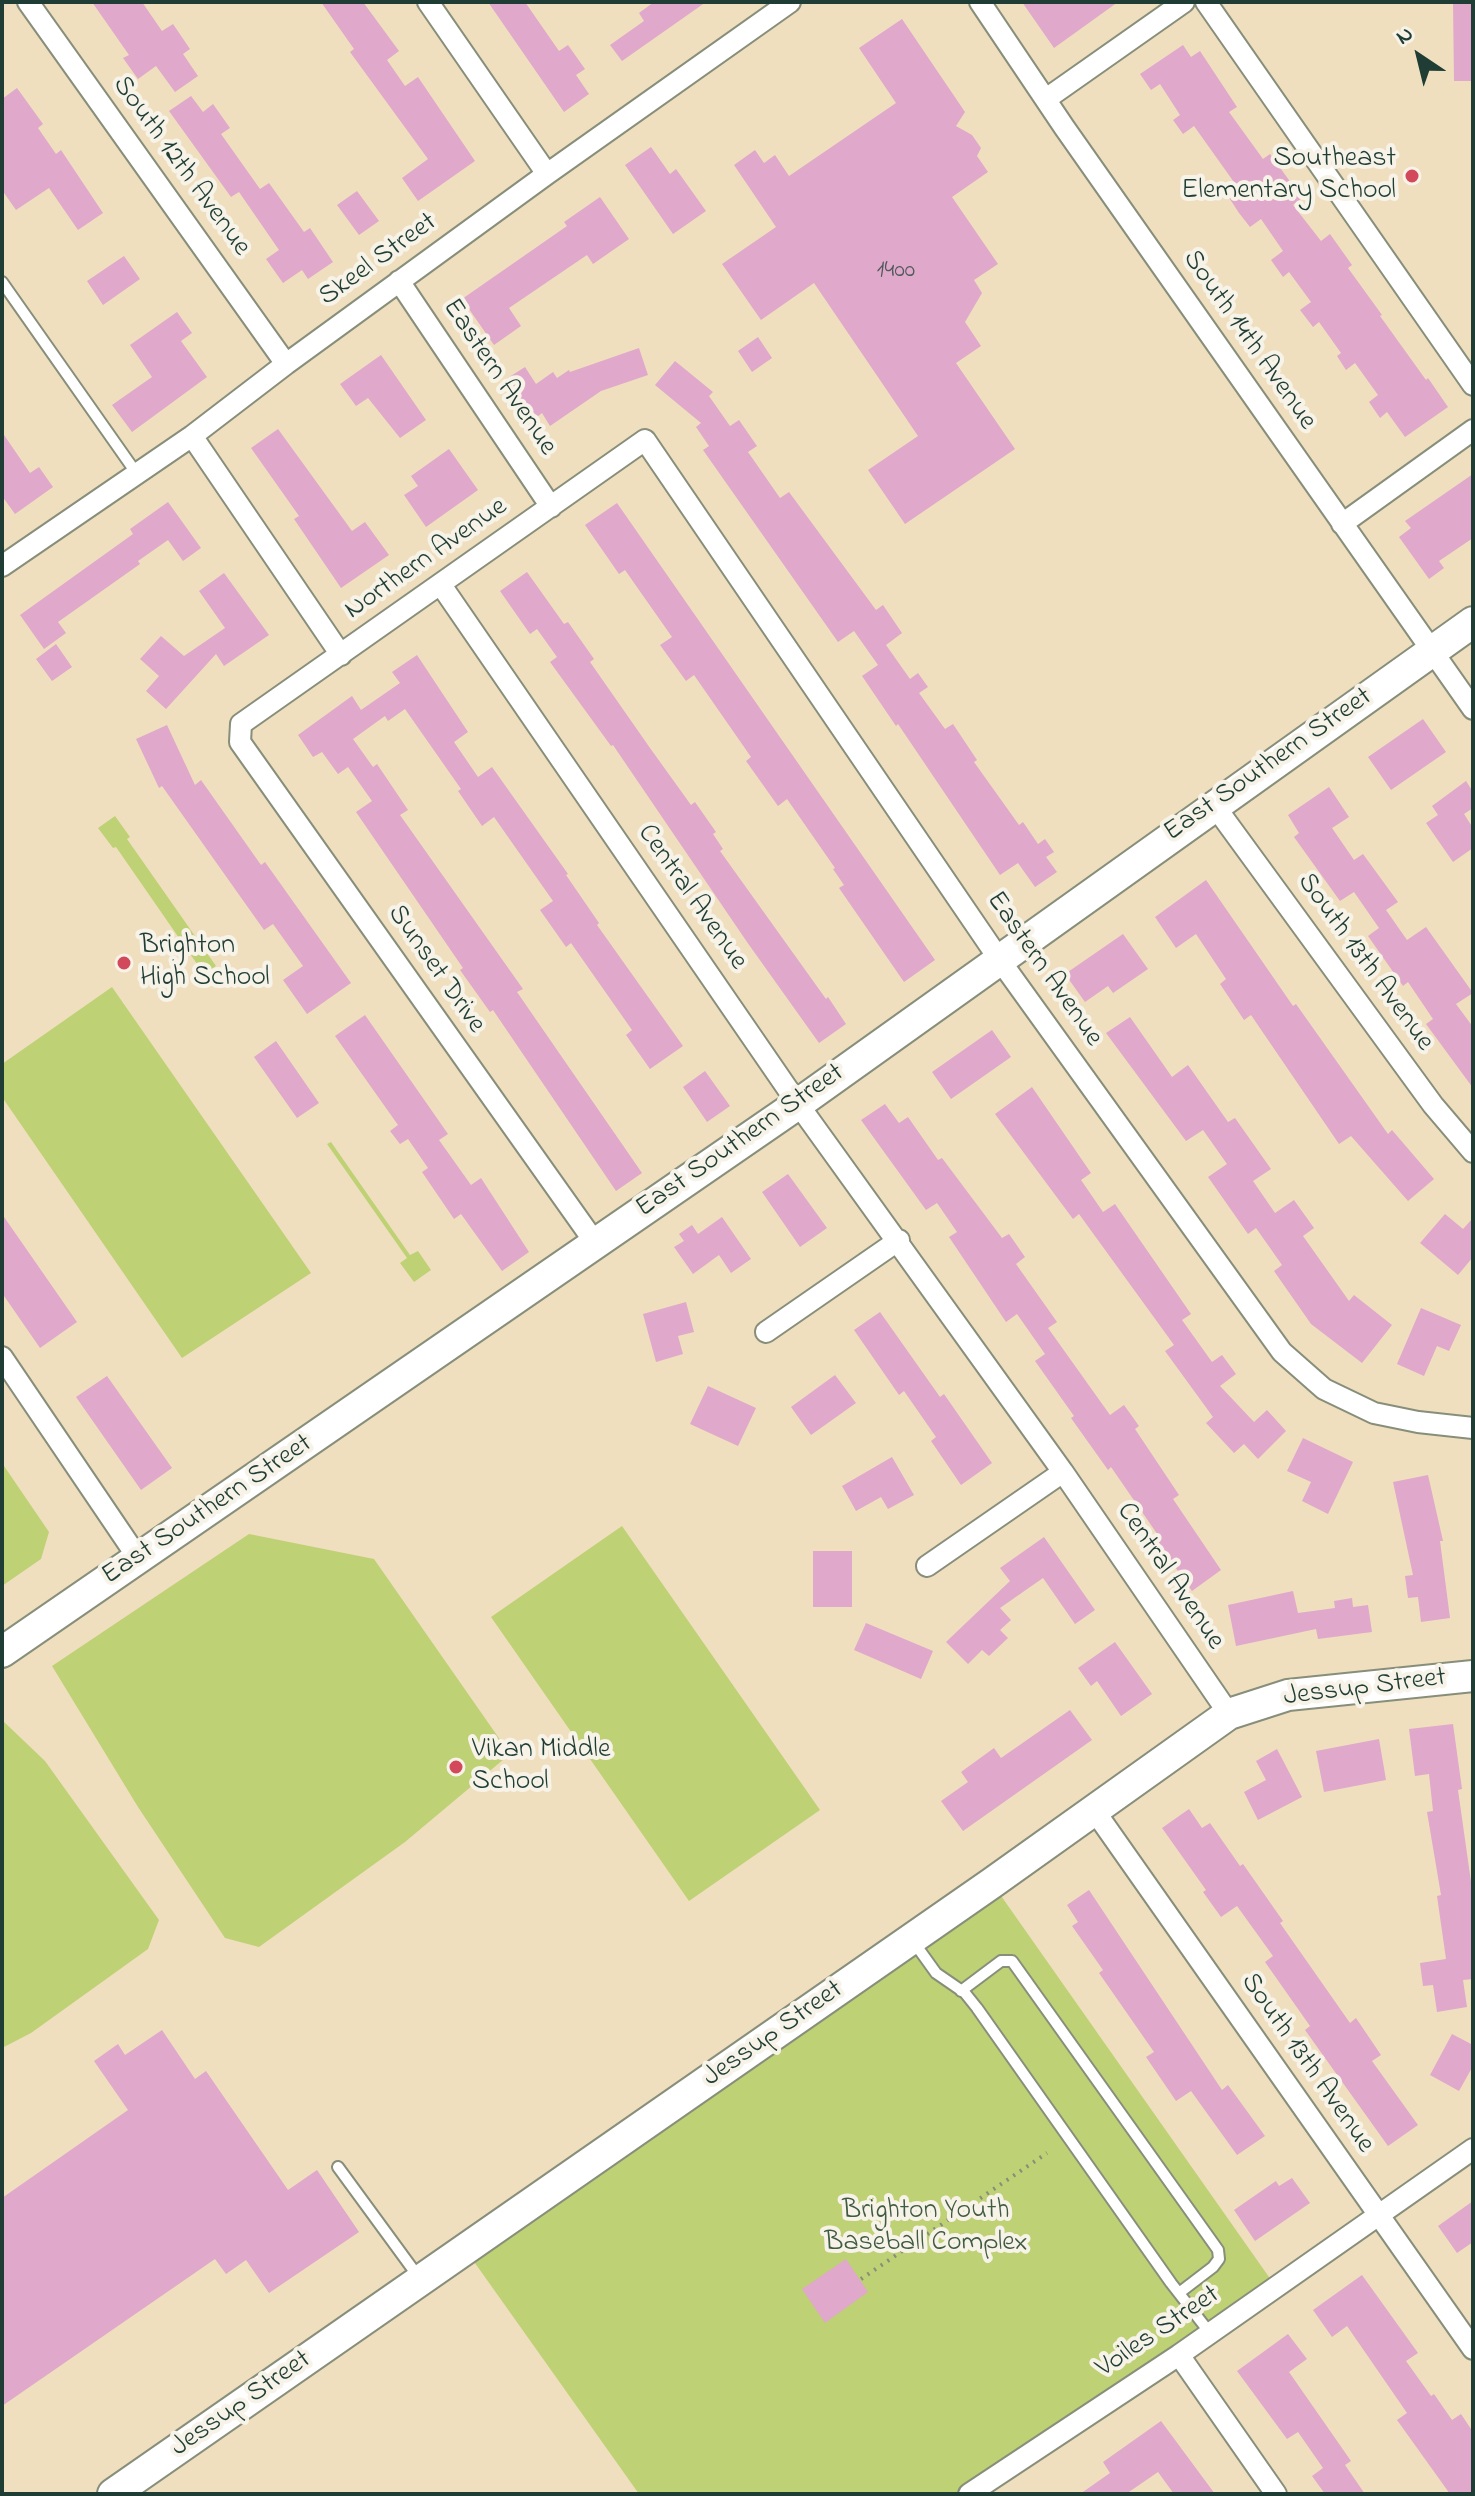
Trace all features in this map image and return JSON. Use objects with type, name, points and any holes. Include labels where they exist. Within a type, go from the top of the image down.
[{"type":"street","name":"South 12th Avenue","points":[[28,2],[286,364]]},
{"type":"street","points":[[428,2],[547,174]]},
{"type":"street","name":"South 14th Avenue","points":[[980,2],[1473,709]]},
{"type":"street","points":[[1046,99],[1184,2]]},
{"type":"street","points":[[1206,2],[1473,385]]},
{"type":"street","name":"Skeel Street","points":[[2,566],[192,436],[399,281],[787,3]]},
{"type":"street","name":"Eastern Avenue","points":[[399,281],[551,507]]},
{"type":"street","points":[[1342,524],[1473,430]]},
{"type":"street","points":[[192,436],[341,655]]},
{"type":"street","name":"Eastern Avenue","points":[[645,440],[999,959],[1282,1352],[1324,1389],[1374,1413],[1473,1428]]},
{"type":"street","name":"Northern Avenue","points":[[241,724],[645,440]]},
{"type":"street","name":"Central Avenue","points":[[441,585],[798,1104],[899,1240],[1063,1472],[1229,1714]]},
{"type":"street","name":"East Southern Street","points":[[2,1652],[798,1104],[1473,622]]},
{"type":"street","name":"Sunset Drive","points":[[241,724],[240,742],[596,1244]]},
{"type":"street","name":"South 13th Avenue","points":[[1214,805],[1433,1105],[1473,1152]]},
{"type":"street","points":[[766,1332],[899,1240]]},
{"type":"street","points":[[2,1357],[138,1558]]},
{"type":"street","points":[[927,1566],[1063,1472]]},
{"type":"street","name":"Jessup Street","points":[[113,2494],[912,1939],[1229,1714],[1288,1695],[1473,1676]]},
{"type":"street","name":"South 13th Avenue","points":[[1094,1810],[1473,2349]]},
{"type":"street","name":"Voiles Street","points":[[969,2494],[1179,2355],[1473,2149]]},
{"type":"street","points":[[1179,2355],[1276,2494]]},
{"type":"lane","points":[[2,282],[137,474]]},
{"type":"lane","points":[[912,1939],[936,1973],[961,1991],[977,2008],[1210,2333]]},
{"type":"lane","points":[[961,1991],[1001,1961],[1012,1961],[1218,2250],[1219,2259],[1213,2267],[1179,2293]]},
{"type":"lane","points":[[338,2167],[421,2281]]},
{"type":"path","points":[[861,2279],[1047,2153]]},
{"type":"green space","points":[[115,816],[130,837],[127,839],[216,966],[204,974],[116,847],[113,848],[98,828]]},
{"type":"green space","points":[[112,987],[311,1273],[182,1358],[2,1097],[2,1064]]},
{"type":"green space","points":[[331,1142],[410,1255],[418,1251],[431,1270],[414,1282],[400,1263],[407,1258],[327,1144]]},
{"type":"green space","points":[[2,1463],[49,1532],[41,1559],[2,1586]]},
{"type":"green space","points":[[622,1526],[820,1810],[689,1901],[491,1617]]},
{"type":"green space","points":[[249,1534],[374,1559],[510,1754],[405,1842],[259,1947],[225,1938],[138,1807],[52,1666]]},
{"type":"green space","points":[[2,1720],[45,1761],[159,1920],[148,1949],[31,2033],[2,2048]]},
{"type":"green space","name":"Brighton Youth Baseball Complex","points":[[992,1883],[1276,2287],[969,2494],[639,2494],[465,2249]]},
{"type":"building","points":[[92,2],[142,2],[162,31],[173,24],[190,49],[183,54],[198,76],[175,92],[156,66],[138,79],[123,58],[129,55]]},
{"type":"building","points":[[321,2],[363,2],[399,51],[387,60],[405,86],[418,77],[475,161],[418,201],[402,178],[428,159],[350,52],[354,49]]},
{"type":"building","points":[[488,2],[525,2],[559,51],[568,45],[585,69],[576,75],[589,94],[564,112]]},
{"type":"building","points":[[654,2],[706,2],[622,61],[610,45],[644,21],[639,13]]},
{"type":"building","points":[[1022,2],[1118,2],[1054,48]]},
{"type":"building","points":[[1453,2],[1473,2],[1473,81],[1454,81]]},
{"type":"building","points":[[902,19],[965,112],[956,126],[972,135],[981,148],[977,156],[988,172],[952,197],[998,264],[974,280],[982,293],[965,322],[981,346],[956,363],[1015,449],[905,524],[868,470],[918,436],[814,283],[761,320],[722,264],[776,227],[734,165],[755,150],[764,163],[775,155],[789,176],[896,103],[859,48]]},
{"type":"building","points":[[1183,45],[1191,57],[1200,51],[1237,107],[1229,112],[1263,159],[1270,154],[1302,198],[1293,205],[1321,241],[1330,234],[1352,265],[1348,268],[1380,316],[1448,407],[1405,437],[1387,412],[1380,418],[1369,402],[1378,395],[1355,363],[1346,370],[1337,356],[1341,353],[1319,322],[1313,327],[1300,310],[1311,302],[1289,272],[1283,277],[1271,260],[1283,251],[1261,219],[1250,227],[1239,213],[1226,193],[1236,185],[1194,126],[1183,134],[1173,120],[1180,115],[1160,84],[1151,90],[1140,74]]},
{"type":"building","points":[[17,88],[43,124],[38,128],[56,154],[61,150],[103,213],[78,230],[49,188],[16,210],[2,190],[2,99]]},
{"type":"building","points":[[191,96],[203,112],[213,104],[230,128],[221,134],[260,189],[269,183],[304,232],[310,228],[333,262],[308,279],[302,270],[283,283],[266,259],[279,250],[239,192],[231,197],[169,111]]},
{"type":"building","points":[[651,147],[670,174],[676,169],[706,211],[673,234],[625,165]]},
{"type":"building","points":[[357,191],[379,221],[359,235],[337,205]]},
{"type":"building","points":[[600,197],[629,239],[593,264],[587,255],[509,308],[521,326],[494,345],[462,299],[567,226],[564,222]]},
{"type":"building","points":[[124,256],[140,279],[103,305],[87,281]]},
{"type":"building","points":[[177,312],[192,333],[181,341],[207,377],[132,432],[112,405],[152,377],[130,345]]},
{"type":"building","points":[[758,337],[772,358],[752,372],[738,351]]},
{"type":"building","points":[[639,348],[648,375],[601,391],[550,426],[542,413],[532,421],[506,379],[525,367],[536,384],[553,372],[557,378],[569,370]]},
{"type":"building","points":[[381,355],[426,420],[400,438],[368,398],[356,406],[340,384]]},
{"type":"building","points":[[675,361],[713,392],[709,396],[730,426],[739,420],[757,446],[748,452],[780,498],[789,492],[876,610],[883,605],[902,633],[886,645],[910,679],[918,673],[928,687],[919,693],[945,729],[953,724],[977,760],[974,762],[1019,825],[1023,822],[1038,844],[1045,839],[1054,852],[1046,857],[1057,872],[1035,887],[1018,863],[1000,875],[862,676],[878,665],[854,631],[838,642],[703,450],[709,446],[696,427],[701,423],[655,385]]},
{"type":"building","points":[[278,429],[352,531],[365,522],[389,555],[341,588],[294,519],[299,516],[251,448]]},
{"type":"building","points":[[2,432],[30,473],[39,467],[53,487],[15,514],[2,496]]},
{"type":"building","points":[[449,449],[478,490],[426,527],[404,495],[418,486],[411,476]]},
{"type":"building","points":[[1473,474],[1473,538],[1439,561],[1444,568],[1429,579],[1399,537],[1411,528],[1405,521]]},
{"type":"building","points":[[168,502],[201,548],[183,561],[168,540],[138,561],[140,564],[58,622],[66,633],[44,649],[20,615],[133,534],[130,529]]},
{"type":"building","points":[[617,503],[935,960],[904,982],[839,888],[844,885],[835,868],[787,799],[778,806],[746,761],[751,757],[694,675],[686,681],[660,645],[672,637],[625,570],[619,574],[585,525]]},
{"type":"building","points":[[527,572],[564,624],[568,622],[594,659],[590,662],[650,748],[691,805],[695,802],[716,832],[713,834],[723,849],[720,851],[846,1024],[819,1043],[613,745],[550,662],[557,657],[537,629],[530,634],[500,591]]},
{"type":"building","points":[[224,573],[269,635],[224,666],[216,654],[166,709],[146,691],[159,676],[140,659],[161,636],[184,656],[225,628],[199,591]]},
{"type":"building","points":[[56,644],[72,667],[52,681],[36,659]]},
{"type":"building","points":[[417,655],[468,732],[454,742],[478,777],[492,767],[568,874],[599,923],[597,925],[683,1046],[650,1069],[626,1035],[632,1030],[571,943],[566,947],[540,910],[553,901],[494,817],[482,826],[458,791],[461,789],[405,709],[388,721],[385,716],[353,739],[373,767],[377,764],[408,810],[400,815],[523,989],[517,992],[642,1173],[616,1191],[493,1010],[490,1012],[460,970],[463,968],[356,812],[372,801],[348,767],[338,774],[322,752],[313,757],[298,735],[352,696],[361,710],[400,683],[392,672]]},
{"type":"building","points":[[1423,719],[1446,752],[1391,790],[1368,757]]},
{"type":"building","points":[[167,725],[195,785],[201,780],[261,865],[265,862],[351,983],[307,1014],[283,980],[303,966],[273,924],[264,930],[162,786],[159,788],[136,739]]},
{"type":"building","points":[[1466,781],[1473,792],[1473,808],[1464,814],[1473,828],[1473,848],[1453,862],[1426,823],[1438,815],[1432,806]]},
{"type":"building","points":[[1329,787],[1349,817],[1332,828],[1354,860],[1363,854],[1398,902],[1386,910],[1407,940],[1426,927],[1473,993],[1456,1004],[1473,1027],[1473,1088],[1426,1024],[1433,1019],[1408,982],[1403,986],[1368,936],[1379,928],[1354,892],[1340,901],[1294,837],[1299,833],[1288,815]]},
{"type":"building","points":[[1206,880],[1293,1006],[1296,1004],[1388,1134],[1392,1130],[1434,1179],[1408,1201],[1351,1136],[1339,1144],[1251,1015],[1244,1020],[1220,984],[1226,979],[1196,934],[1176,948],[1155,917]]},
{"type":"building","points":[[1123,934],[1148,969],[1113,993],[1108,986],[1085,1002],[1065,974]]},
{"type":"building","points":[[365,1015],[448,1134],[439,1140],[471,1185],[481,1178],[529,1252],[502,1271],[461,1214],[454,1219],[422,1172],[428,1168],[408,1139],[400,1144],[390,1131],[398,1125],[335,1036]]},
{"type":"building","points":[[1130,1017],[1172,1077],[1188,1065],[1228,1122],[1235,1118],[1271,1169],[1253,1181],[1275,1213],[1294,1200],[1314,1228],[1303,1236],[1349,1301],[1354,1295],[1392,1325],[1362,1363],[1311,1324],[1274,1271],[1282,1265],[1256,1228],[1248,1234],[1208,1177],[1227,1164],[1203,1130],[1186,1141],[1106,1033]]},
{"type":"building","points":[[992,1030],[1011,1057],[951,1099],[932,1072]]},
{"type":"building","points":[[276,1041],[319,1103],[297,1118],[254,1057]]},
{"type":"building","points":[[705,1071],[730,1106],[707,1122],[683,1087]]},
{"type":"building","points":[[1032,1087],[1091,1173],[1081,1180],[1103,1212],[1115,1204],[1191,1314],[1182,1320],[1212,1362],[1222,1355],[1236,1374],[1220,1386],[1254,1422],[1267,1410],[1286,1431],[1258,1459],[1244,1444],[1234,1453],[1206,1423],[1213,1417],[1165,1351],[1174,1345],[1079,1214],[1073,1219],[995,1114]]},
{"type":"building","points":[[885,1104],[899,1123],[908,1117],[938,1160],[942,1158],[1002,1238],[1009,1234],[1025,1257],[1016,1264],[1057,1322],[1048,1328],[1110,1415],[1124,1405],[1139,1426],[1135,1429],[1179,1495],[1173,1499],[1221,1570],[1192,1591],[1111,1467],[1108,1470],[1071,1418],[1074,1416],[1035,1361],[1045,1354],[1017,1314],[1006,1322],[949,1237],[957,1232],[937,1203],[926,1210],[861,1120]]},
{"type":"building","points":[[788,1174],[827,1228],[800,1247],[762,1192]]},
{"type":"building","points":[[2,1214],[77,1322],[40,1348],[2,1293]]},
{"type":"building","points":[[1445,1214],[1463,1229],[1473,1218],[1473,1257],[1458,1275],[1420,1243]]},
{"type":"building","points":[[722,1217],[751,1259],[731,1273],[719,1255],[693,1274],[674,1247],[684,1241],[679,1234],[692,1225],[698,1234]]},
{"type":"building","points":[[686,1302],[694,1332],[678,1336],[683,1354],[656,1362],[643,1314]]},
{"type":"building","points":[[1421,1308],[1461,1325],[1449,1351],[1437,1346],[1424,1376],[1397,1364]]},
{"type":"building","points":[[880,1312],[940,1397],[944,1394],[992,1463],[961,1485],[931,1441],[936,1437],[904,1391],[899,1395],[854,1330]]},
{"type":"building","points":[[835,1375],[856,1403],[811,1435],[791,1407]]},
{"type":"building","points":[[107,1376],[172,1468],[141,1490],[76,1397]]},
{"type":"building","points":[[708,1386],[756,1408],[738,1446],[690,1424]]},
{"type":"building","points":[[1303,1438],[1353,1462],[1328,1514],[1302,1501],[1311,1482],[1287,1471]]},
{"type":"building","points":[[892,1457],[914,1495],[888,1509],[881,1497],[856,1511],[842,1486]]},
{"type":"building","points":[[1428,1475],[1443,1541],[1440,1541],[1450,1618],[1421,1622],[1418,1597],[1408,1598],[1405,1576],[1413,1575],[1393,1482]]},
{"type":"building","points":[[1044,1537],[1095,1610],[1075,1624],[1043,1578],[1000,1608],[1011,1620],[1000,1630],[1008,1638],[989,1656],[982,1650],[968,1664],[946,1642],[1010,1581],[1000,1568]]},
{"type":"building","points":[[813,1551],[852,1551],[852,1607],[813,1607]]},
{"type":"building","points":[[1293,1591],[1298,1613],[1335,1608],[1334,1601],[1352,1598],[1353,1607],[1368,1605],[1372,1632],[1318,1639],[1316,1629],[1236,1646],[1228,1605]]},
{"type":"building","points":[[866,1623],[933,1651],[921,1679],[854,1650]]},
{"type":"building","points":[[1115,1642],[1152,1694],[1121,1716],[1097,1681],[1091,1686],[1078,1668]]},
{"type":"building","points":[[1070,1710],[1092,1740],[963,1831],[941,1801],[968,1782],[961,1772],[994,1748],[1001,1758]]},
{"type":"building","points":[[1453,1724],[1462,1789],[1458,1790],[1473,1896],[1473,1979],[1463,1980],[1467,2007],[1437,2012],[1433,1985],[1423,1986],[1420,1963],[1446,1959],[1437,1896],[1441,1895],[1427,1812],[1433,1811],[1429,1774],[1415,1776],[1409,1729]]},
{"type":"building","points":[[1379,1739],[1386,1780],[1324,1792],[1316,1751]]},
{"type":"building","points":[[1277,1749],[1302,1797],[1258,1820],[1244,1792],[1266,1780],[1256,1761]]},
{"type":"building","points":[[1189,1809],[1202,1828],[1210,1823],[1240,1866],[1243,1864],[1350,2023],[1356,2018],[1381,2055],[1372,2061],[1418,2125],[1388,2146],[1305,2030],[1310,2026],[1265,1962],[1273,1956],[1237,1906],[1221,1917],[1203,1892],[1206,1890],[1162,1828]]},
{"type":"building","points":[[1089,1890],[1222,2090],[1228,2085],[1265,2136],[1237,2155],[1191,2091],[1176,2101],[1146,2057],[1154,2052],[1099,1973],[1103,1970],[1072,1926],[1078,1922],[1067,1905]]},
{"type":"building","points":[[162,2030],[195,2079],[206,2071],[288,2190],[317,2170],[359,2232],[269,2293],[246,2260],[226,2274],[215,2259],[2,2406],[2,2198],[128,2110],[94,2061],[118,2044],[125,2055]]},
{"type":"building","points":[[1452,2034],[1473,2045],[1473,2066],[1459,2091],[1430,2075]]},
{"type":"building","points":[[1292,2178],[1310,2203],[1255,2241],[1234,2210],[1276,2181],[1279,2186]]},
{"type":"building","points":[[1473,2201],[1473,2242],[1457,2253],[1438,2226]]},
{"type":"building","points":[[846,2259],[868,2292],[825,2323],[802,2289]]},
{"type":"building","points":[[1362,2275],[1418,2353],[1406,2361],[1452,2420],[1461,2414],[1473,2432],[1473,2494],[1450,2494],[1397,2420],[1407,2413],[1347,2326],[1332,2337],[1313,2310]]},
{"type":"building","points":[[1288,2334],[1307,2359],[1289,2372],[1351,2461],[1345,2465],[1365,2494],[1325,2494],[1312,2476],[1323,2468],[1298,2432],[1287,2439],[1237,2371]]},
{"type":"building","points":[[1161,2421],[1215,2494],[1174,2494],[1158,2472],[1126,2494],[1080,2494],[1110,2473],[1103,2462]]},
{"type":"place","name":"Southeast Elementary School","points":[[1412,176]]},
{"type":"place","name":"Brighton High School","points":[[124,963]]},
{"type":"place","name":"Vikan Middle School","points":[[456,1767]]}]
